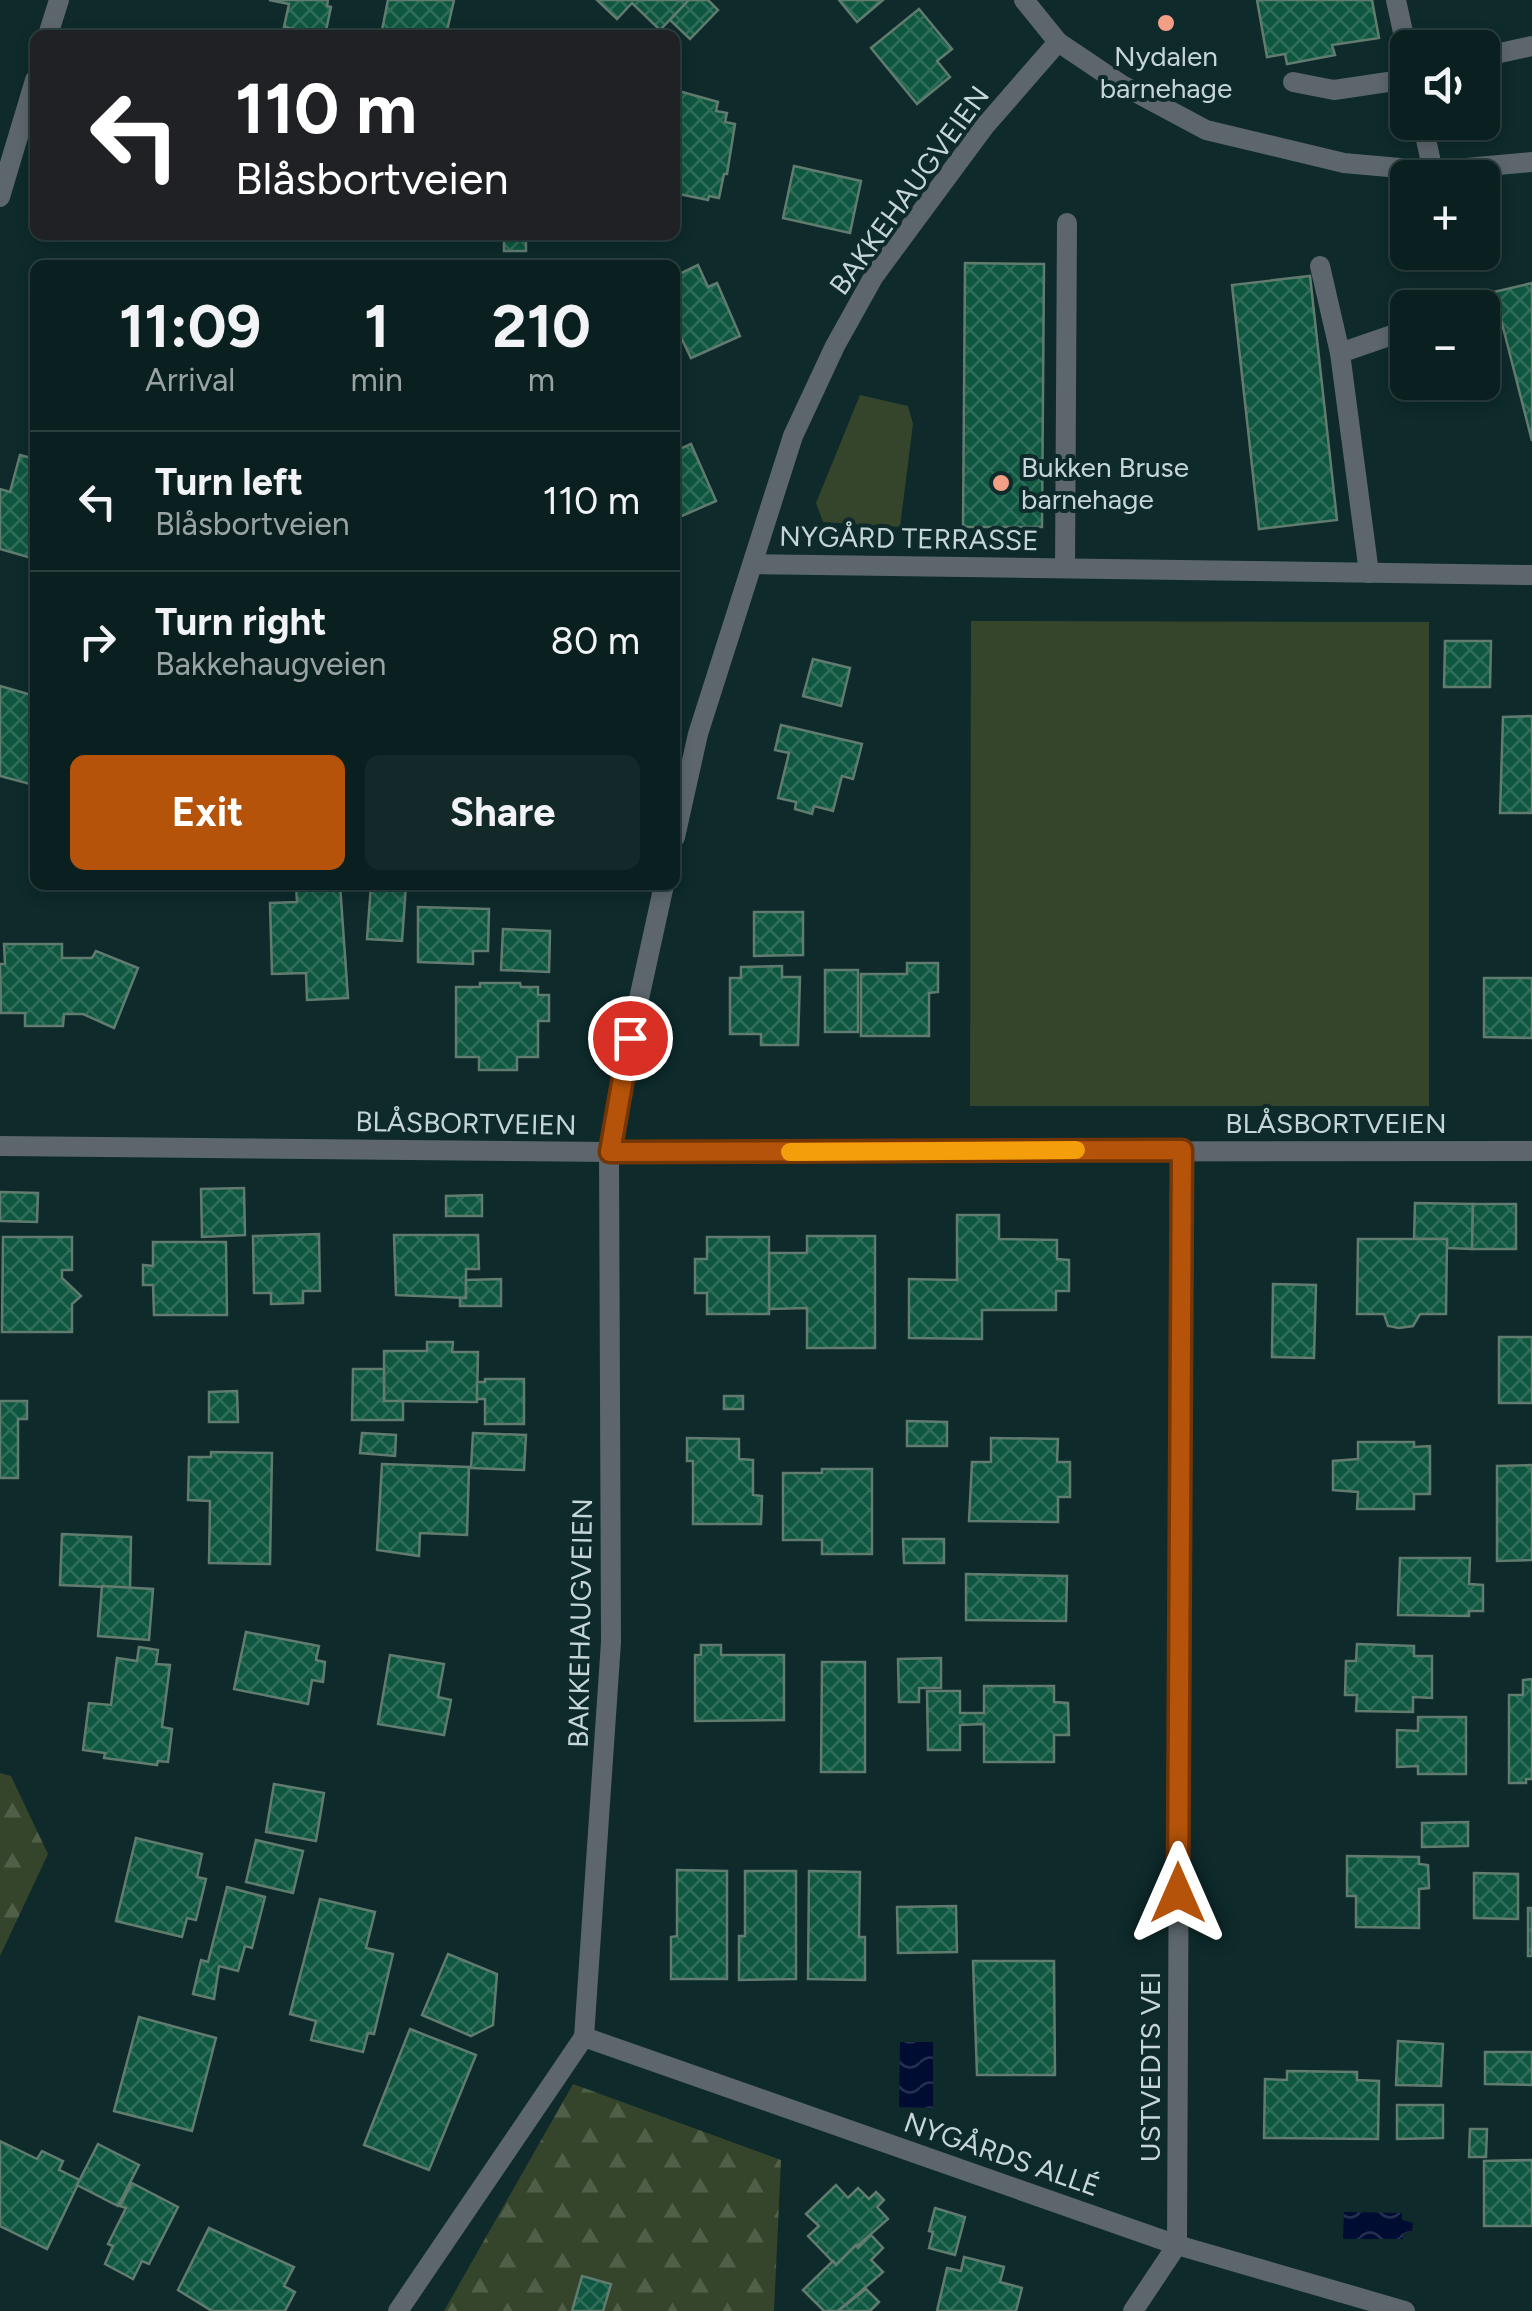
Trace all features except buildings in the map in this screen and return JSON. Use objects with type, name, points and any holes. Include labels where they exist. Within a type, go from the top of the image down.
[{"type":"street","points":[[49,30],[58,0]]},
{"type":"street","points":[[1024,0],[1058,42],[1122,84],[1206,130],[1344,162],[1390,167]]},
{"type":"street","points":[[1396,0],[1403,30]]},
{"type":"street","name":"BAKKEHAUGVEIEN","points":[[680,814],[698,734],[793,436],[835,346],[874,276],[984,127],[1058,42]]},
{"type":"street","points":[[1500,53],[1532,46]]},
{"type":"street","points":[[1293,82],[1334,90],[1390,82]]},
{"type":"street","points":[[0,198],[30,97]]},
{"type":"street","points":[[1500,165],[1532,162]]},
{"type":"street","name":"NYGÅRD TERRASSE","points":[[1065,568],[1068,223]]},
{"type":"street","points":[[1320,266],[1340,353],[1369,572]]},
{"type":"street","points":[[1340,353],[1390,336]]},
{"type":"street","name":"NYGÅRD TERRASSE","points":[[753,564],[1532,575]]},
{"type":"street","name":"BAKKEHAUGVEIEN","points":[[584,2037],[611,1642],[610,1152],[622,1076],[663,890]]},
{"type":"street","name":"BLÅSBORTVEIEN","points":[[0,1146],[610,1152],[1532,1151]]},
{"type":"street","name":"USTVEDTS VEI","points":[[1177,2244],[1182,1150]]},
{"type":"street","points":[[398,2311],[584,2037]]},
{"type":"street","name":"NYGÅRDS ALLÉ","points":[[584,2037],[1177,2244],[1405,2311]]},
{"type":"street","points":[[1134,2311],[1177,2244]]},
{"type":"green space","points":[[860,395],[908,406],[913,424],[900,527],[823,522],[816,503]]},
{"type":"green space","points":[[971,621],[1429,622],[1429,1106],[970,1106]]},
{"type":"green space","points":[[0,1773],[11,1776],[48,1854],[0,1956]]},
{"type":"green space","points":[[573,2084],[781,2160],[774,2311],[444,2311]]},
{"type":"water","points":[[900,2042],[933,2042],[933,2108],[899,2107]]},
{"type":"water","points":[[1344,2212],[1402,2213],[1402,2220],[1413,2223],[1412,2231],[1403,2233],[1403,2239],[1343,2239]]},
{"type":"slow traffic","points":[[790,1152],[1076,1150]]},
{"type":"place","name":"Nydalen barnehage","points":[[1166,23]]},
{"type":"place","name":"Bukken Bruse barnehage","points":[[1001,483]]},
{"type":"route","points":[[630,1038],[610,1152],[1182,1150],[1178,1893]]}]
